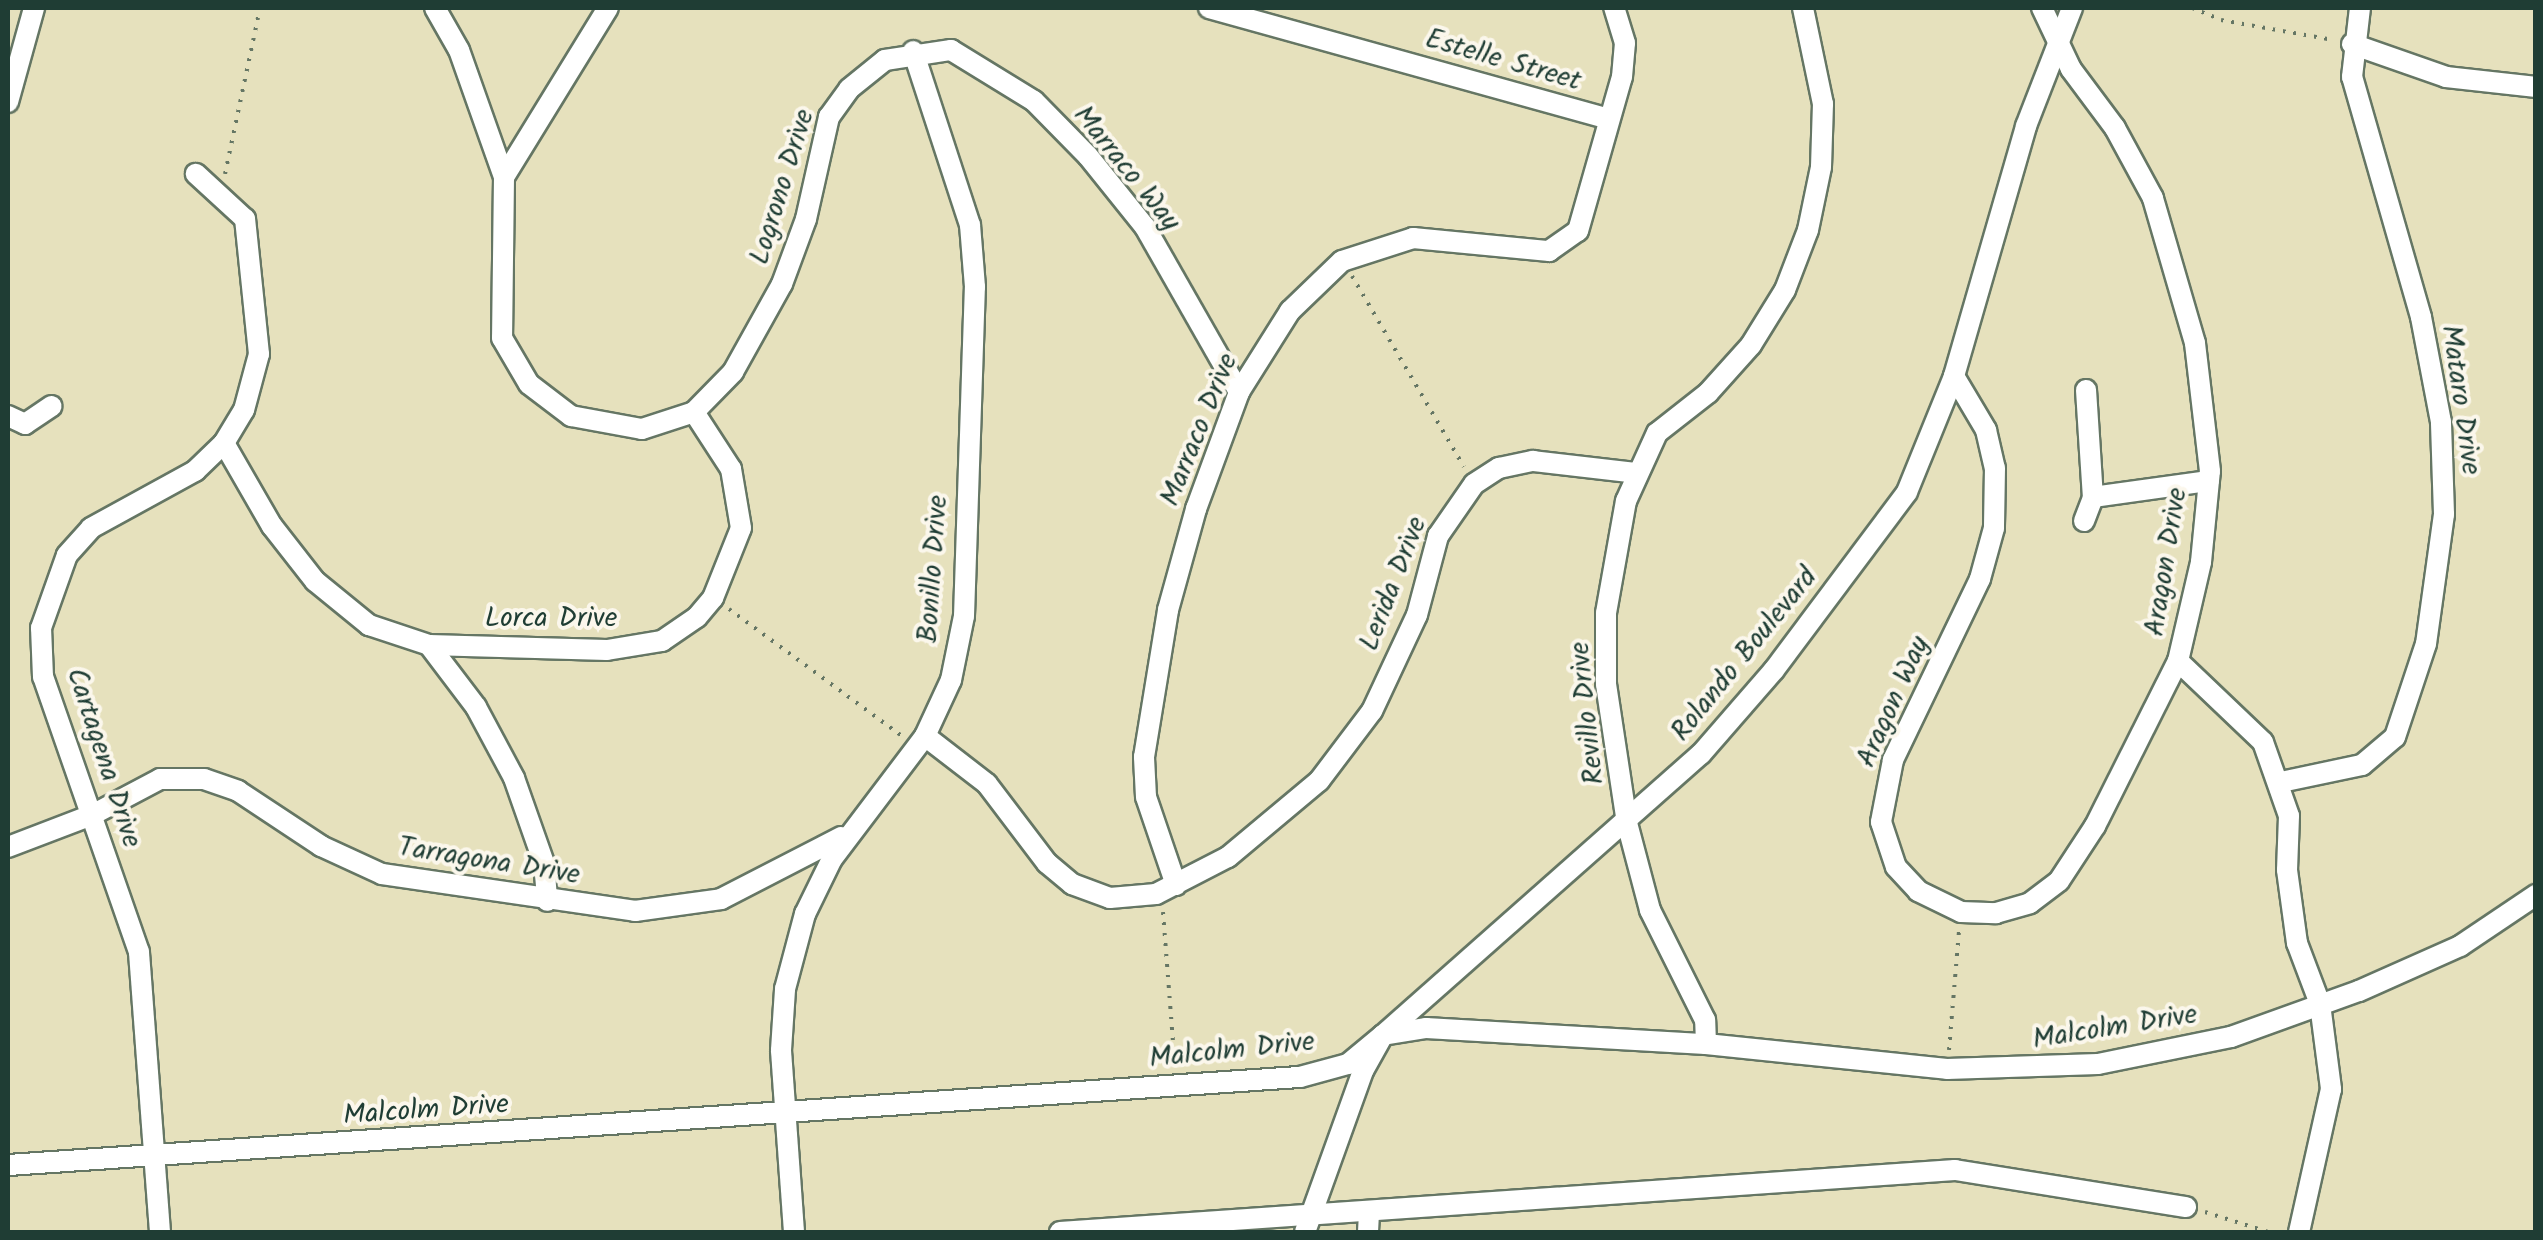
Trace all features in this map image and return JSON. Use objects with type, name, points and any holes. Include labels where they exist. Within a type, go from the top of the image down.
[{"type":"street","points":[[8,102],[34,8]]},
{"type":"street","points":[[436,8],[459,50],[504,176],[498,320],[509,354],[529,384],[555,407],[605,427],[642,429],[694,412]]},
{"type":"street","points":[[504,176],[608,8]]},
{"type":"street","name":"Estelle Street","points":[[1210,8],[1609,119]]},
{"type":"street","name":"Marraco Drive","points":[[1168,889],[1146,796],[1144,757],[1168,610],[1196,509],[1239,392],[1290,311],[1342,261],[1413,238],[1549,250],[1566,242],[1586,216],[1625,42],[1614,8]]},
{"type":"street","name":"Revillo Drive","points":[[1706,1044],[1704,1020],[1650,910],[1628,823],[1608,702],[1605,631],[1616,537],[1636,473],[1658,433],[1708,392],[1751,345],[1798,260],[1816,198],[1823,135],[1819,72],[1804,8]]},
{"type":"street","name":"Aragon Drive","points":[[2042,8],[2072,69],[2115,128],[2153,198],[2195,343],[2209,481],[2200,562],[2178,661],[2262,742],[2280,782],[2297,943],[2320,1004],[2331,1089],[2300,1232]]},
{"type":"street","name":"Rolando Boulevard","points":[[1305,1232],[1362,1071],[1383,1035],[1628,823],[1701,754],[1774,670],[1907,492],[1954,376],[2026,126],[2072,8]]},
{"type":"street","name":"Mataro Drive","points":[[2280,782],[2362,765],[2395,737],[2426,644],[2444,514],[2441,422],[2421,317],[2352,76],[2352,44],[2360,8]]},
{"type":"street","points":[[2352,44],[2446,76],[2536,87]]},
{"type":"street","name":"Marraco Way","points":[[913,51],[969,55],[1034,101],[1088,156],[1145,227],[1239,392]]},
{"type":"street","name":"Logrono Drive","points":[[694,412],[733,372],[782,284],[806,219],[829,117],[850,88],[885,60],[913,51]]},
{"type":"street","name":"Bonillo Drive","points":[[794,1232],[784,989],[805,914],[859,822],[921,742],[951,680],[964,616],[975,287],[970,225],[913,51]]},
{"type":"street","name":"Cartagena Drive","points":[[160,1232],[150,1156],[139,952],[43,677],[47,598],[67,554],[92,528],[195,471],[224,443],[244,410],[259,354],[246,219],[196,174]]},
{"type":"street","name":"Aragon Way","points":[[1954,376],[1986,430],[1995,468],[1994,528],[1980,579],[1893,760],[1880,806],[1884,838],[1906,880],[1961,912]]},
{"type":"street","points":[[2084,521],[2092,497],[2086,390]]},
{"type":"street","points":[[8,416],[25,424],[52,406]]},
{"type":"street","name":"Lorca Drive","points":[[224,443],[272,526],[315,582],[369,625],[429,645],[607,650],[662,641],[713,598],[741,528],[730,469],[694,412]]},
{"type":"street","points":[[1474,484],[1499,468],[1533,461],[1636,473]]},
{"type":"street","points":[[2092,497],[2209,481]]},
{"type":"street","name":"Lerida Drive","points":[[921,742],[1011,808],[1047,864],[1072,884],[1110,898],[1140,900],[1168,889],[1274,823],[1319,781],[1372,711],[1417,615],[1438,536],[1474,484]]},
{"type":"street","points":[[429,645],[476,707],[514,778],[544,862],[546,902]]},
{"type":"street","points":[[1961,912],[2014,909],[2058,881],[2095,826],[2178,661]]},
{"type":"street","name":"Tarragona Drive","points":[[8,847],[92,815],[160,779],[204,780],[238,791],[321,846],[382,874],[546,902],[635,911],[721,899],[832,845],[859,822]]},
{"type":"street","name":"Malcolm Drive","points":[[8,1165],[1300,1077],[1348,1064],[1383,1035],[1426,1028],[1706,1044],[1947,1070],[2098,1064],[2231,1037],[2320,1004],[2460,946],[2536,894]]},
{"type":"street","points":[[1060,1232],[1111,1231],[1314,1212],[1368,1222],[1955,1170],[2186,1206]]},
{"type":"path","points":[[220,194],[260,8]]},
{"type":"path","points":[[2192,8],[2221,20],[2352,44]]},
{"type":"path","points":[[1342,261],[1474,484]]},
{"type":"path","points":[[713,598],[921,742]]},
{"type":"path","points":[[1168,889],[1176,1086]]},
{"type":"path","points":[[1947,1070],[1961,912]]},
{"type":"path","points":[[2186,1206],[2268,1232]]}]
